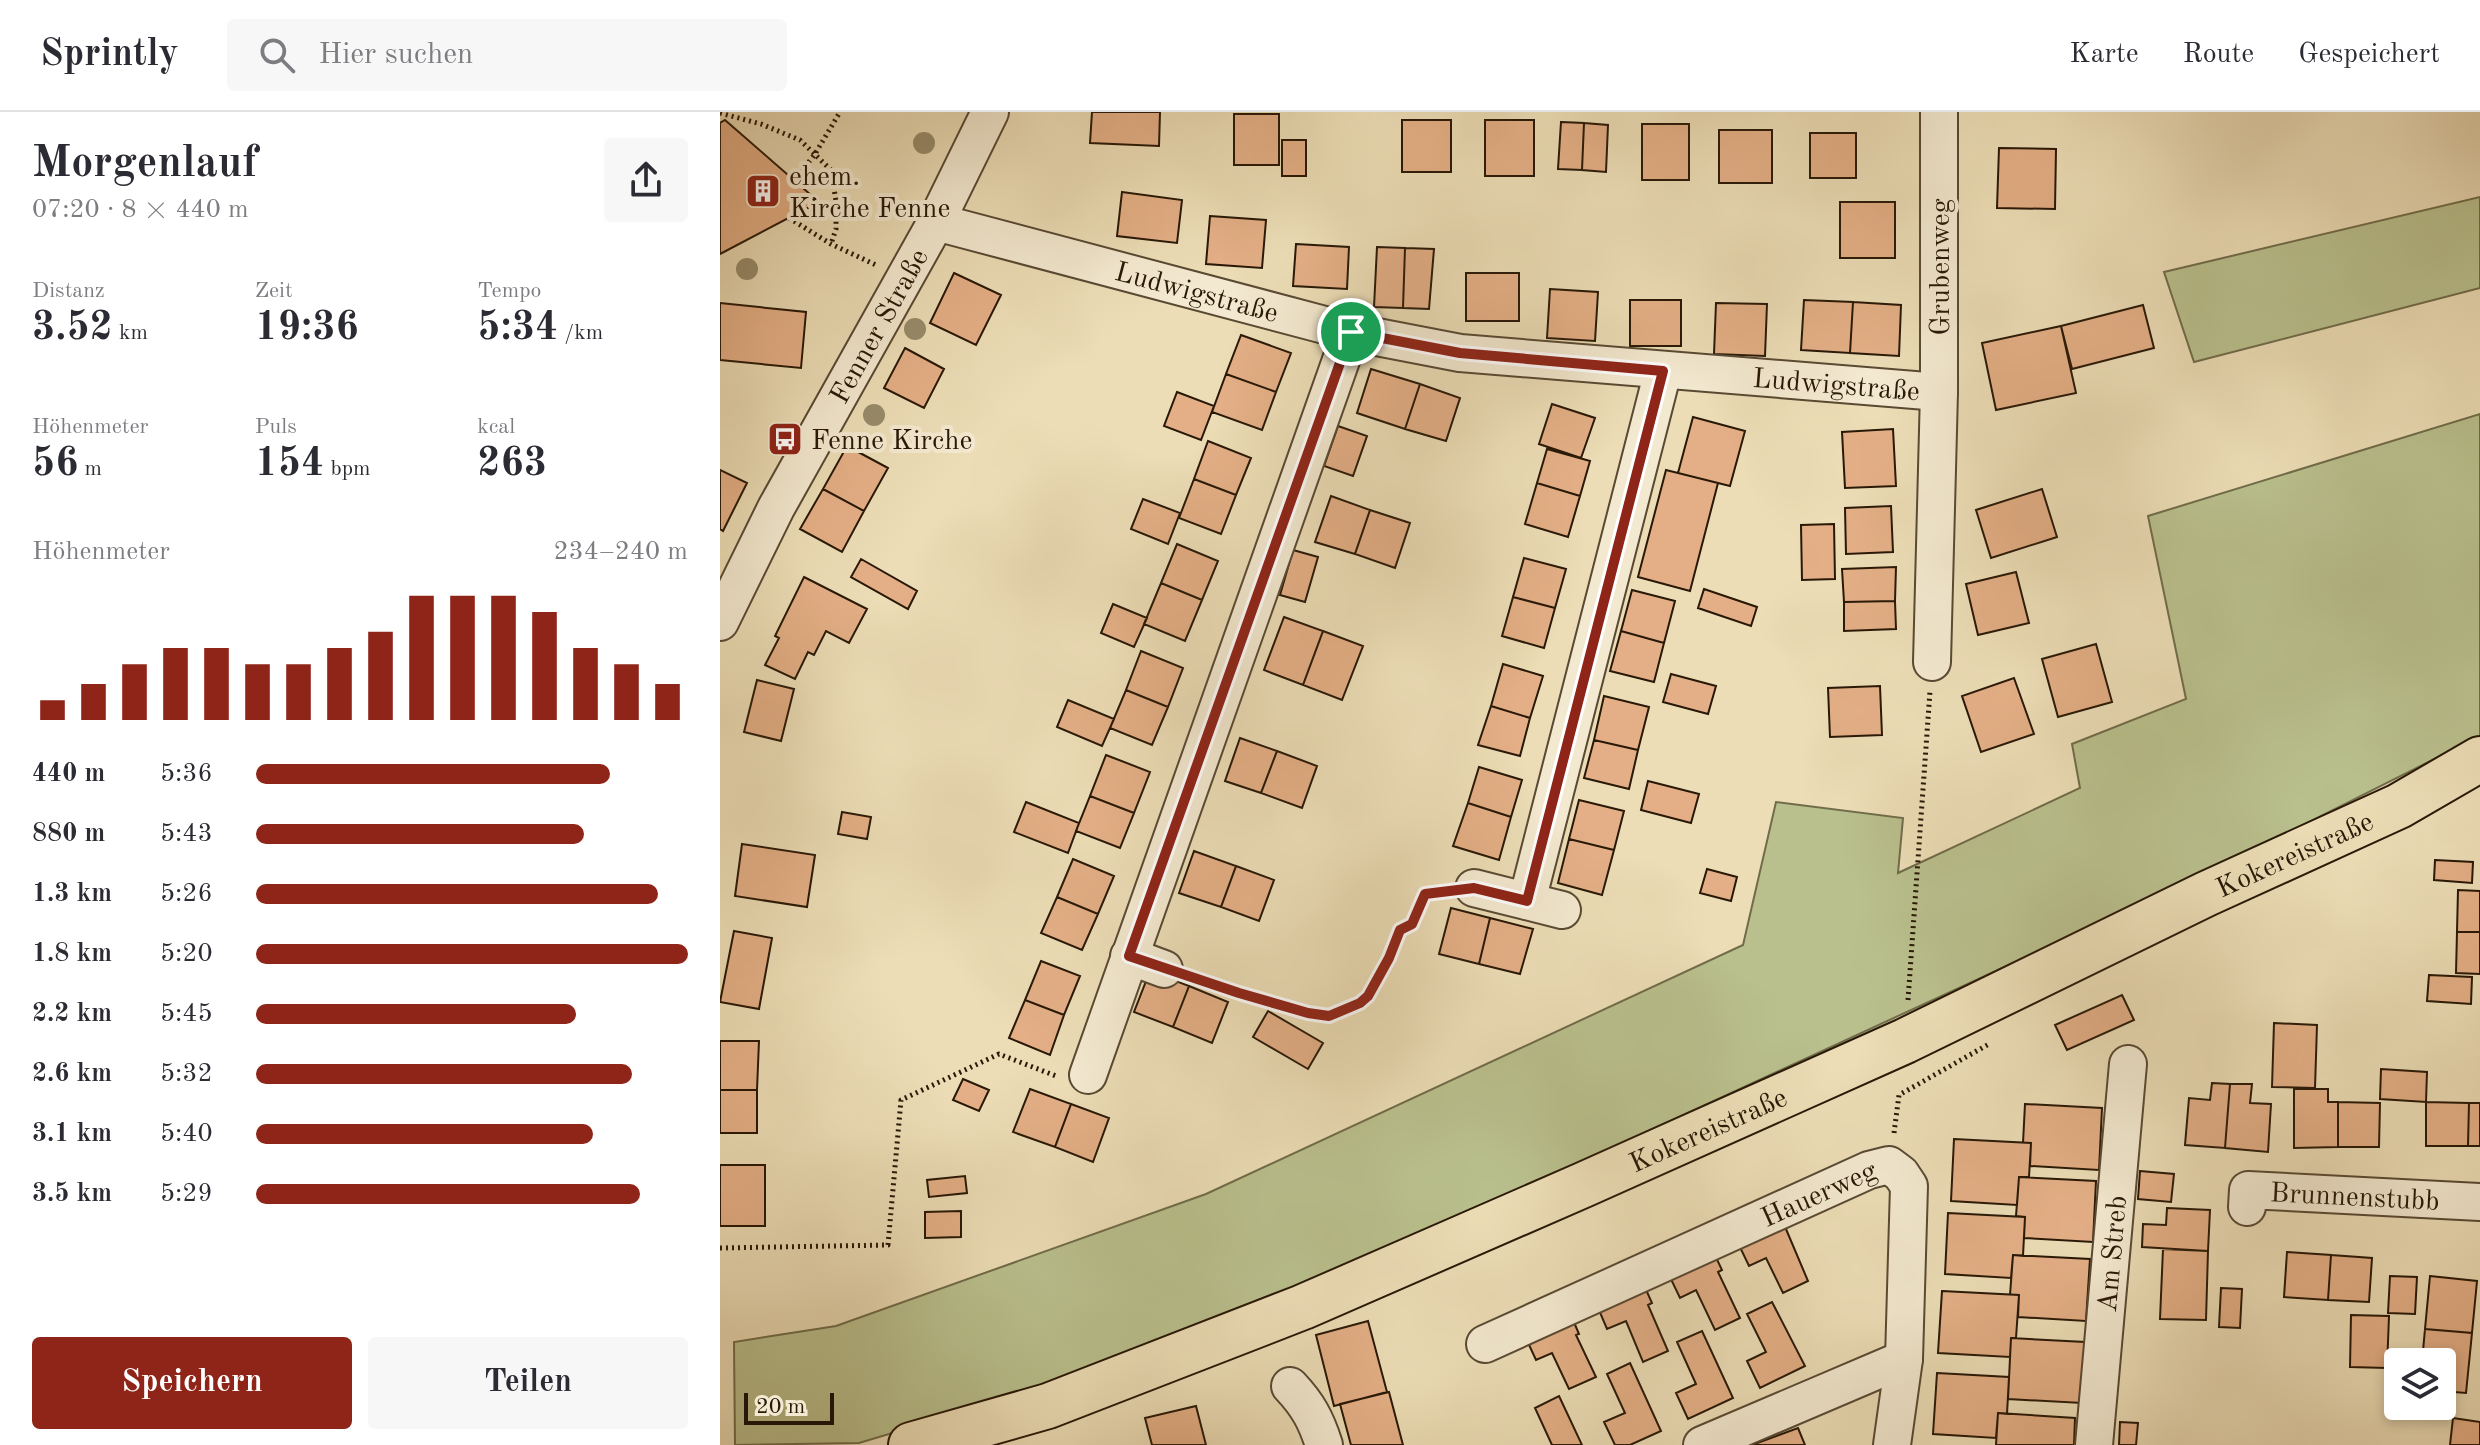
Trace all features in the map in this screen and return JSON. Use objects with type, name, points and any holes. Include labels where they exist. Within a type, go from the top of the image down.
[{"type":"main road","name":"Kokereistraße","points":[[911,1445],[1048,1406],[1303,1307],[1569,1191],[1905,1041],[2206,894],[2399,806],[2480,759]]},
{"type":"street","name":"Fenner Straße","points":[[720,622],[776,508],[936,222],[990,112]]},
{"type":"street","name":"Grubenweg","points":[[1932,662],[1939,392],[1939,112]]},
{"type":"street","name":"Ludwigstraße","points":[[936,222],[1351,332],[1460,353],[1939,392]]},
{"type":"street","points":[[1088,1075],[1351,332]]},
{"type":"street","points":[[1527,901],[1663,371]]},
{"type":"street","points":[[1474,888],[1562,910]]},
{"type":"street","points":[[1129,956],[1164,969]]},
{"type":"street","name":"Am Streb","points":[[2094,1445],[2128,1064]]},
{"type":"street","name":"Hauerweg","points":[[1485,1344],[1869,1170],[1889,1165],[1901,1174],[1909,1186],[1904,1359],[1892,1445]]},
{"type":"street","name":"Brunnenstubb","points":[[2247,1207],[2248,1190],[2480,1202]]},
{"type":"street","points":[[1702,1445],[1904,1359]]},
{"type":"street","points":[[1290,1386],[1316,1418],[1324,1445]]},
{"type":"path","points":[[794,181],[815,154],[840,112]]},
{"type":"path","points":[[720,113],[761,124],[800,140],[831,170],[836,201],[836,229],[831,244]]},
{"type":"path","points":[[789,218],[831,244],[904,279]]},
{"type":"path","points":[[1908,1001],[1932,662]]},
{"type":"path","points":[[1164,969],[1308,1013],[1329,1016],[1360,1003],[1368,996],[1400,930],[1412,924],[1425,894],[1474,888]]},
{"type":"path","points":[[1889,1165],[1899,1095],[1995,1041]]},
{"type":"path","points":[[720,1248],[888,1245],[901,1100],[999,1054],[1073,1083],[1088,1075]]},
{"type":"green space","points":[[2480,197],[2480,288],[2194,362],[2164,272]]},
{"type":"green space","points":[[2480,414],[2480,736],[2206,874],[1293,1295],[1040,1389],[859,1443],[735,1445],[734,1342],[836,1326],[1206,1194],[1743,945],[1776,802],[1903,818],[1898,873],[2080,788],[2072,744],[2186,699],[2148,516]]},
{"type":"building","points":[[1092,112],[1160,112],[1159,146],[1090,143]]},
{"type":"building","points":[[1234,114],[1279,114],[1279,165],[1234,165]]},
{"type":"building","name":"ehem. Kirche Fenne","points":[[725,120],[819,202],[720,254],[720,123]]},
{"type":"building","points":[[1402,120],[1451,120],[1451,172],[1402,172]]},
{"type":"building","points":[[1485,120],[1534,120],[1534,176],[1485,176]]},
{"type":"building","points":[[1561,122],[1584,123],[1582,170],[1558,169]]},
{"type":"building","points":[[1584,123],[1608,125],[1606,172],[1582,170]]},
{"type":"building","points":[[1642,124],[1689,124],[1689,180],[1642,180]]},
{"type":"building","points":[[1719,130],[1772,130],[1772,183],[1719,183]]},
{"type":"building","points":[[1810,133],[1856,133],[1856,178],[1810,178]]},
{"type":"building","points":[[1282,140],[1306,140],[1306,176],[1282,176]]},
{"type":"building","points":[[1999,148],[2056,149],[2055,209],[1997,208]]},
{"type":"building","points":[[1122,192],[1182,200],[1177,243],[1117,236]]},
{"type":"building","points":[[1840,202],[1895,202],[1895,258],[1840,258]]},
{"type":"building","points":[[1210,216],[1266,220],[1262,268],[1206,264]]},
{"type":"building","points":[[1296,244],[1349,247],[1347,289],[1293,286]]},
{"type":"building","points":[[1377,247],[1405,248],[1403,308],[1374,307]]},
{"type":"building","points":[[1405,248],[1434,249],[1429,309],[1403,308]]},
{"type":"building","points":[[954,273],[1001,295],[976,345],[930,323]]},
{"type":"building","points":[[1466,273],[1519,273],[1519,321],[1466,321]]},
{"type":"building","points":[[1550,289],[1598,292],[1595,341],[1547,338]]},
{"type":"building","points":[[1630,300],[1681,300],[1681,346],[1630,346]]},
{"type":"building","points":[[1804,300],[1853,302],[1850,353],[1801,350]]},
{"type":"building","points":[[1853,302],[1901,305],[1899,356],[1850,353]]},
{"type":"building","points":[[720,303],[806,312],[801,368],[720,360]]},
{"type":"building","points":[[1716,303],[1767,304],[1765,356],[1714,354]]},
{"type":"building","points":[[2143,305],[2154,348],[2072,369],[2061,326]]},
{"type":"building","points":[[2061,326],[2076,393],[1996,410],[1982,343]]},
{"type":"building","points":[[1241,335],[1291,353],[1276,392],[1226,374]]},
{"type":"building","points":[[905,348],[944,369],[924,408],[884,388]]},
{"type":"building","points":[[1371,369],[1420,384],[1405,429],[1357,413]]},
{"type":"building","points":[[1226,374],[1276,392],[1262,430],[1212,412]]},
{"type":"building","points":[[1420,384],[1460,398],[1446,441],[1405,429]]},
{"type":"building","points":[[1177,392],[1214,406],[1201,440],[1164,426]]},
{"type":"building","points":[[1552,404],[1595,418],[1581,458],[1539,444]]},
{"type":"building","points":[[1693,417],[1745,431],[1730,486],[1678,473]]},
{"type":"building","points":[[1338,426],[1367,436],[1353,476],[1324,466]]},
{"type":"building","points":[[1893,429],[1896,486],[1845,488],[1842,432]]},
{"type":"building","points":[[1208,441],[1251,458],[1236,495],[1194,479]]},
{"type":"building","points":[[847,446],[888,468],[864,511],[823,489]]},
{"type":"building","points":[[1547,449],[1590,461],[1580,496],[1537,483]]},
{"type":"building","points":[[720,470],[747,483],[723,531],[720,529]]},
{"type":"building","points":[[1666,470],[1718,483],[1690,591],[1638,577]]},
{"type":"building","points":[[1194,479],[1236,495],[1221,534],[1179,518]]},
{"type":"building","points":[[1537,483],[1580,496],[1568,537],[1525,524]]},
{"type":"building","points":[[823,489],[864,511],[842,552],[800,529]]},
{"type":"building","points":[[2042,489],[2057,537],[1991,558],[1976,510]]},
{"type":"building","points":[[1331,496],[1370,510],[1355,554],[1315,542]]},
{"type":"building","points":[[1143,499],[1180,513],[1168,544],[1131,529]]},
{"type":"building","points":[[1891,506],[1893,552],[1846,554],[1845,508]]},
{"type":"building","points":[[1370,510],[1410,523],[1395,568],[1355,554]]},
{"type":"building","points":[[1834,524],[1835,579],[1802,580],[1801,525]]},
{"type":"building","points":[[1177,544],[1218,561],[1202,600],[1161,583]]},
{"type":"building","points":[[1293,550],[1318,557],[1305,602],[1280,595]]},
{"type":"building","points":[[1524,558],[1566,569],[1555,608],[1513,597]]},
{"type":"building","points":[[861,559],[917,591],[908,609],[851,577]]},
{"type":"building","points":[[1896,567],[1895,601],[1844,602],[1842,569]]},
{"type":"building","points":[[2016,572],[2029,623],[1978,635],[1966,584]]},
{"type":"building","points":[[804,577],[867,609],[849,643],[826,631],[814,655],[808,652],[795,679],[765,665],[779,638],[775,636]]},
{"type":"building","points":[[1161,583],[1202,600],[1185,641],[1144,624]]},
{"type":"building","points":[[1704,589],[1757,607],[1751,626],[1698,608]]},
{"type":"building","points":[[1632,590],[1675,601],[1664,643],[1621,631]]},
{"type":"building","points":[[1513,597],[1555,608],[1544,648],[1502,636]]},
{"type":"building","points":[[1895,601],[1896,629],[1844,631],[1844,602]]},
{"type":"building","points":[[1113,604],[1147,618],[1134,647],[1101,633]]},
{"type":"building","points":[[1284,617],[1323,631],[1303,685],[1264,670]]},
{"type":"building","points":[[1323,631],[1363,646],[1342,700],[1303,685]]},
{"type":"building","points":[[1621,631],[1664,643],[1654,682],[1610,671]]},
{"type":"building","points":[[2096,644],[2112,702],[2058,717],[2042,659]]},
{"type":"building","points":[[1141,651],[1183,668],[1168,707],[1126,690]]},
{"type":"building","points":[[1503,664],[1543,676],[1530,718],[1491,706]]},
{"type":"building","points":[[1671,674],[1716,686],[1708,714],[1663,702]]},
{"type":"building","points":[[2014,678],[2034,734],[1981,752],[1962,696]]},
{"type":"building","points":[[757,680],[794,689],[781,741],[744,732]]},
{"type":"building","points":[[1880,686],[1882,735],[1830,737],[1828,688]]},
{"type":"building","points":[[1126,690],[1168,707],[1152,745],[1110,728]]},
{"type":"building","points":[[1604,696],[1649,707],[1638,750],[1594,740]]},
{"type":"building","points":[[1068,700],[1114,719],[1102,746],[1057,727]]},
{"type":"building","points":[[1491,706],[1530,718],[1520,756],[1478,745]]},
{"type":"building","points":[[1240,738],[1277,751],[1261,793],[1225,781]]},
{"type":"building","points":[[1594,740],[1638,750],[1629,789],[1584,778]]},
{"type":"building","points":[[1277,751],[1317,766],[1302,808],[1261,793]]},
{"type":"building","points":[[1106,755],[1150,772],[1134,813],[1090,796]]},
{"type":"building","points":[[1479,767],[1522,780],[1511,817],[1468,803]]},
{"type":"building","points":[[1648,781],[1699,794],[1691,823],[1641,810]]},
{"type":"building","points":[[1090,796],[1134,813],[1120,848],[1076,831]]},
{"type":"building","points":[[1579,800],[1624,811],[1614,850],[1569,839]]},
{"type":"building","points":[[1026,802],[1079,823],[1068,853],[1014,832]]},
{"type":"building","points":[[1468,803],[1511,817],[1499,860],[1453,846]]},
{"type":"building","points":[[842,812],[871,817],[867,839],[838,834]]},
{"type":"building","points":[[1569,839],[1614,850],[1602,895],[1558,883]]},
{"type":"building","points":[[742,844],[815,855],[807,907],[735,896]]},
{"type":"building","points":[[1194,851],[1236,866],[1221,907],[1179,893]]},
{"type":"building","points":[[1073,859],[1114,876],[1098,914],[1057,897]]},
{"type":"building","points":[[2435,860],[2473,862],[2472,883],[2434,880]]},
{"type":"building","points":[[1236,866],[1274,880],[1259,921],[1221,907]]},
{"type":"building","points":[[1707,869],[1737,877],[1731,901],[1700,893]]},
{"type":"building","points":[[2458,890],[2480,891],[2480,932],[2457,932]]},
{"type":"building","points":[[1057,897],[1098,914],[1082,950],[1041,933]]},
{"type":"building","points":[[1451,908],[1490,918],[1479,964],[1439,954]]},
{"type":"building","points":[[1490,918],[1533,929],[1520,974],[1479,964]]},
{"type":"building","points":[[734,931],[772,938],[759,1009],[720,1002]]},
{"type":"building","points":[[2457,932],[2480,932],[2480,974],[2456,973]]},
{"type":"building","points":[[1041,961],[1080,976],[1064,1015],[1025,1000]]},
{"type":"building","points":[[1150,971],[1189,986],[1173,1027],[1134,1012]]},
{"type":"building","points":[[2429,975],[2472,977],[2471,1004],[2427,1001]]},
{"type":"building","points":[[1189,986],[1228,1002],[1212,1043],[1173,1027]]},
{"type":"building","points":[[2122,995],[2134,1020],[2067,1050],[2055,1025]]},
{"type":"building","points":[[1025,1000],[1064,1015],[1050,1055],[1009,1038]]},
{"type":"building","points":[[1268,1011],[1323,1043],[1308,1069],[1253,1037]]},
{"type":"building","points":[[2274,1023],[2317,1025],[2315,1088],[2272,1087]]},
{"type":"building","points":[[720,1041],[759,1041],[757,1090],[720,1090]]},
{"type":"building","points":[[2381,1069],[2427,1072],[2426,1102],[2380,1099]]},
{"type":"building","points":[[963,1079],[989,1090],[979,1111],[953,1100]]},
{"type":"building","points":[[2212,1083],[2230,1084],[2225,1148],[2185,1145],[2189,1098],[2210,1100]]},
{"type":"building","points":[[2230,1084],[2252,1084],[2250,1103],[2271,1104],[2268,1152],[2225,1148]]},
{"type":"building","points":[[1030,1089],[1071,1104],[1055,1147],[1013,1132]]},
{"type":"building","points":[[2294,1089],[2328,1089],[2328,1102],[2338,1102],[2338,1147],[2294,1148]]},
{"type":"building","points":[[720,1090],[757,1090],[757,1133],[720,1133]]},
{"type":"building","points":[[2338,1102],[2380,1103],[2379,1147],[2338,1147]]},
{"type":"building","points":[[2426,1102],[2469,1103],[2468,1146],[2426,1146]]},
{"type":"building","points":[[2469,1103],[2480,1103],[2480,1146],[2468,1146]]},
{"type":"building","points":[[1071,1104],[1109,1118],[1093,1162],[1055,1147]]},
{"type":"building","points":[[2025,1104],[2102,1108],[2099,1170],[2030,1166],[2031,1143],[2023,1143]]},
{"type":"building","points":[[1954,1139],[2031,1143],[2029,1177],[2019,1177],[2017,1205],[1951,1201]]},
{"type":"building","points":[[720,1165],[765,1165],[765,1226],[720,1226]]},
{"type":"building","points":[[2140,1171],[2174,1174],[2171,1202],[2138,1199]]},
{"type":"building","points":[[965,1176],[967,1193],[929,1197],[927,1180]]},
{"type":"building","points":[[2019,1177],[2096,1181],[2093,1242],[2024,1238],[2025,1217],[2016,1216]]},
{"type":"building","points":[[2167,1208],[2210,1210],[2208,1251],[2142,1247],[2143,1224],[2166,1225]]},
{"type":"building","points":[[961,1211],[961,1237],[925,1238],[925,1212]]},
{"type":"building","points":[[1948,1213],[2025,1217],[2023,1256],[2013,1255],[2011,1278],[1945,1274]]},
{"type":"building","points":[[1783,1222],[1808,1281],[1783,1293],[1766,1258],[1749,1266],[1738,1243]]},
{"type":"building","points":[[2163,1249],[2208,1251],[2206,1320],[2160,1319]]},
{"type":"building","points":[[1713,1251],[1722,1270],[1718,1272],[1740,1318],[1715,1330],[1696,1290],[1680,1298],[1668,1273]]},
{"type":"building","points":[[2287,1252],[2331,1255],[2328,1300],[2284,1297]]},
{"type":"building","points":[[2013,1255],[2090,1259],[2086,1321],[2018,1317],[2019,1295],[2010,1295]]},
{"type":"building","points":[[2331,1255],[2372,1258],[2369,1302],[2328,1300]]},
{"type":"building","points":[[2390,1276],[2417,1277],[2415,1314],[2388,1313]]},
{"type":"building","points":[[2430,1276],[2477,1281],[2472,1333],[2425,1329]]},
{"type":"building","points":[[1643,1283],[1652,1303],[1648,1305],[1668,1351],[1643,1362],[1626,1321],[1607,1329],[1596,1303]]},
{"type":"building","points":[[2221,1288],[2242,1289],[2240,1328],[2219,1327]]},
{"type":"building","points":[[1942,1291],[2019,1295],[2016,1338],[2011,1338],[2010,1357],[1938,1353]]},
{"type":"building","points":[[1772,1302],[1805,1366],[1760,1388],[1747,1361],[1766,1352],[1747,1314]]},
{"type":"building","points":[[1570,1313],[1579,1334],[1576,1335],[1596,1377],[1569,1389],[1552,1353],[1536,1360],[1524,1334]]},
{"type":"building","points":[[2351,1315],[2389,1316],[2384,1368],[2350,1367]]},
{"type":"building","points":[[1368,1321],[1387,1392],[1334,1406],[1316,1335]]},
{"type":"building","points":[[2425,1329],[2472,1333],[2466,1393],[2456,1392],[2456,1348],[2423,1348]]},
{"type":"building","points":[[1702,1331],[1733,1398],[1688,1419],[1676,1393],[1696,1384],[1677,1342]]},
{"type":"building","points":[[2011,1338],[2085,1342],[2082,1403],[2008,1399]]},
{"type":"building","points":[[1630,1363],[1661,1431],[1630,1445],[1615,1445],[1604,1422],[1625,1413],[1607,1374]]},
{"type":"building","points":[[1937,1373],[2009,1377],[2007,1414],[1998,1413],[1996,1438],[1933,1434]]},
{"type":"building","points":[[1389,1392],[1403,1445],[1351,1445],[1340,1404]]},
{"type":"building","points":[[1559,1396],[1582,1445],[1552,1445],[1535,1408]]},
{"type":"building","points":[[1196,1406],[1206,1445],[1152,1445],[1145,1418]]},
{"type":"building","points":[[1998,1413],[2075,1418],[2074,1445],[1996,1445]]},
{"type":"building","points":[[2453,1420],[2480,1422],[2480,1445],[2450,1445]]},
{"type":"building","points":[[2120,1422],[2138,1423],[2136,1445],[2119,1445]]},
{"type":"building","points":[[1798,1428],[1805,1445],[1752,1445]]},
{"type":"place","name":"ehem. Kirche Fenne","points":[[763,191]]},
{"type":"place","name":"Fenne Kirche","points":[[785,439]]},
{"type":"route","points":[[1351,332],[1460,353],[1663,371],[1527,901],[1474,888],[1425,894],[1412,924],[1400,930],[1378,982],[1368,996],[1360,1003],[1329,1016],[1239,993],[1129,956],[1351,332]]}]
